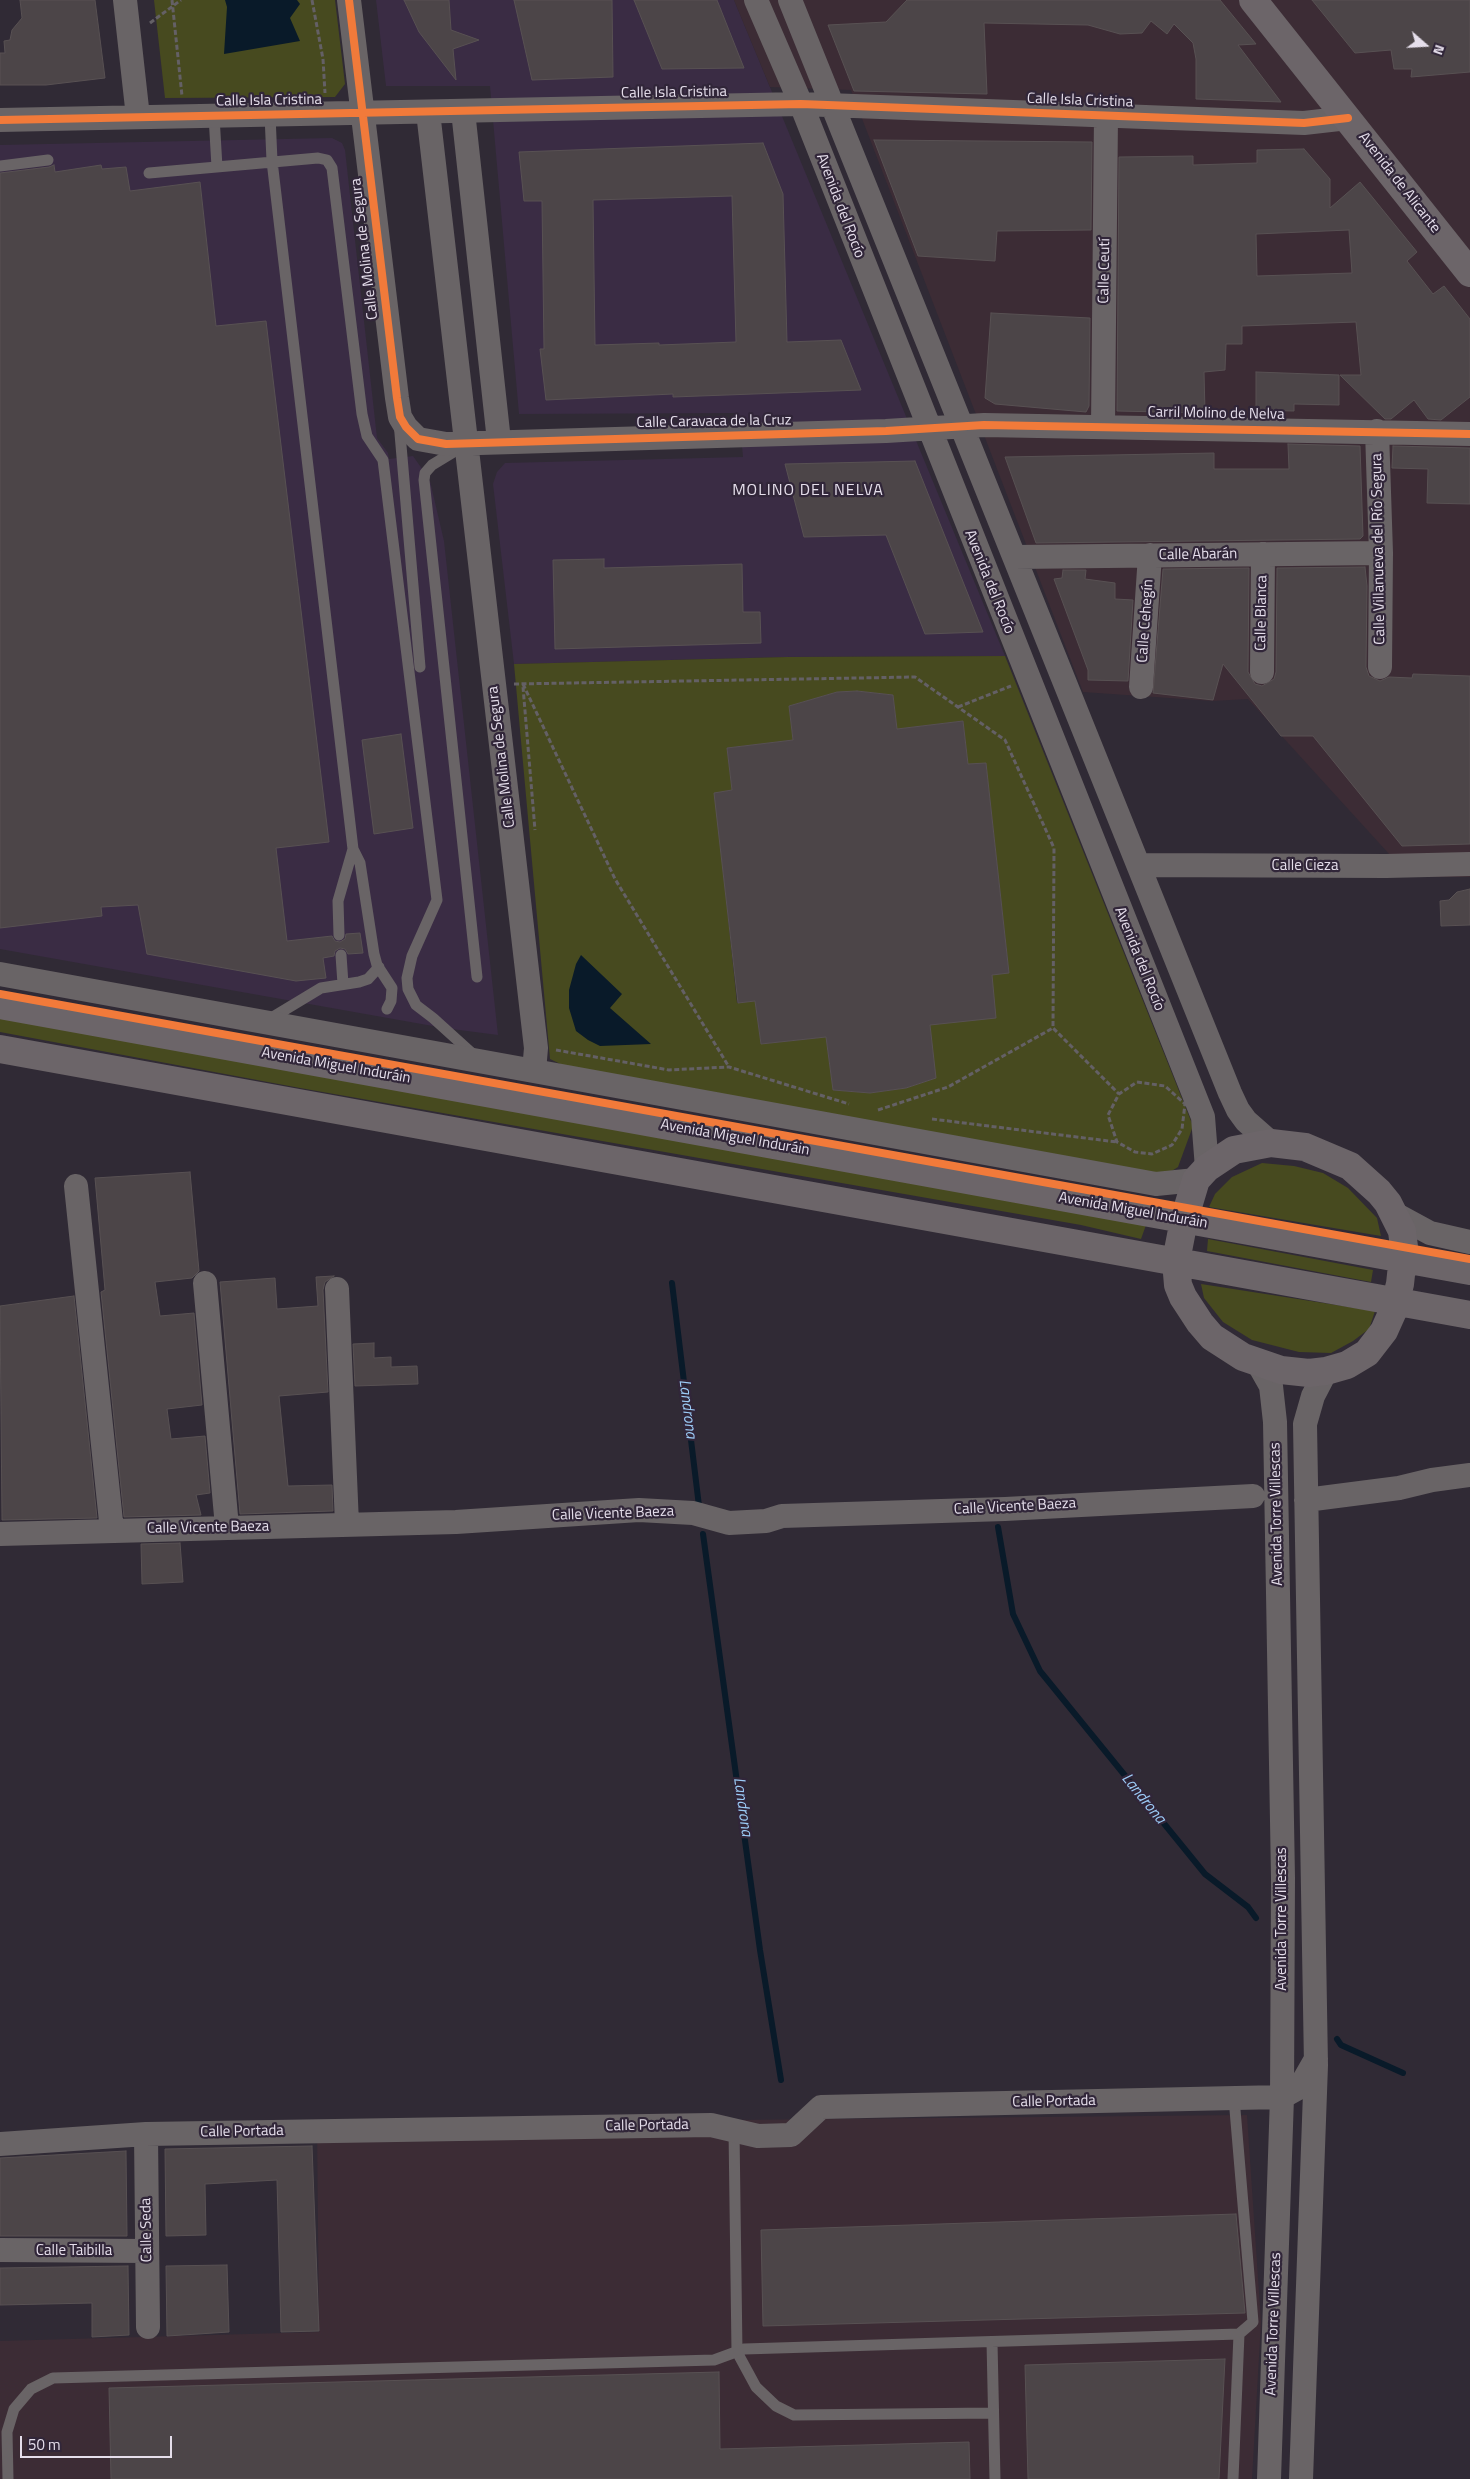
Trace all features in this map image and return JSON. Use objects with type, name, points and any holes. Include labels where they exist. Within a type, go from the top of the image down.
[{"type":"main road","name":"Avenida de Alicante","points":[[1253,0],[1470,273]]},
{"type":"main road","name":"Avenida Miguel Induráin","points":[[0,1005],[1470,1271]]},
{"type":"main road","points":[[0,1049],[1470,1315]]},
{"type":"main road","points":[[1271,1142],[1305,1147],[1350,1166],[1379,1192],[1395,1214],[1402,1231],[1403,1258],[1396,1301],[1384,1331],[1367,1353],[1348,1364],[1326,1372],[1297,1372],[1258,1363],[1225,1346],[1200,1323],[1183,1297],[1177,1278],[1176,1261],[1184,1220],[1202,1174],[1234,1150],[1271,1142]]},
{"type":"street","points":[[125,0],[138,117]]},
{"type":"street","name":"Calle Molina de Segura","points":[[349,0],[400,417],[406,427],[418,439],[436,444],[468,443]]},
{"type":"street","name":"Avenida del Rocío","points":[[756,0],[801,104],[928,429],[1203,1118],[1202,1174]]},
{"type":"street","name":"Avenida del Rocío","points":[[790,0],[1238,1110],[1246,1121],[1271,1142]]},
{"type":"street","name":"Calle Isla Cristina","points":[[0,120],[801,104],[1304,123],[1348,118]]},
{"type":"street","points":[[463,111],[499,441]]},
{"type":"street","name":"Calle Molina de Segura","points":[[428,112],[468,443],[478,546],[536,1048],[534,1071]]},
{"type":"street","name":"Calle Ceutí","points":[[1103,426],[1106,116]]},
{"type":"street","name":"Carril Molino de Nelva","points":[[961,427],[1103,426],[1470,434]]},
{"type":"street","name":"Calle Caravaca de la Cruz","points":[[468,443],[961,427]]},
{"type":"street","name":"Calle Villanueva del Río Segura","points":[[1377,431],[1381,553],[1380,667]]},
{"type":"street","name":"Calle Abarán","points":[[1014,557],[1381,553]]},
{"type":"street","name":"Calle Blanca","points":[[1262,672],[1263,554]]},
{"type":"street","name":"Calle Cehegín","points":[[1141,687],[1150,556]]},
{"type":"street","name":"Calle Cieza","points":[[1140,865],[1386,866],[1470,864]]},
{"type":"street","points":[[1107,880],[1122,890],[1129,889],[1140,880],[1140,865]]},
{"type":"street","points":[[0,974],[1156,1184],[1202,1174]]},
{"type":"street","points":[[76,1186],[112,1531]]},
{"type":"street","points":[[1395,1214],[1430,1233],[1444,1238],[1470,1242]]},
{"type":"street","points":[[205,1283],[227,1527]]},
{"type":"street","points":[[337,1289],[347,1524]]},
{"type":"street","name":"Avenida Torre Villescas","points":[[1258,1363],[1271,1386],[1275,1422],[1283,1878],[1282,2097],[1269,2479]]},
{"type":"street","name":"Avenida Torre Villescas","points":[[1302,2479],[1316,2059],[1305,1424],[1313,1396],[1326,1372]]},
{"type":"street","points":[[1306,1500],[1399,1488],[1432,1480],[1470,1475]]},
{"type":"street","name":"Calle Vicente Baeza","points":[[0,1534],[456,1522],[639,1510],[693,1513],[729,1523],[766,1521],[782,1516],[1005,1509],[1253,1496]]},
{"type":"street","points":[[1282,2097],[1300,2087],[1316,2059]]},
{"type":"street","points":[[1282,2097],[1290,2101],[1298,2110],[1298,2209],[1308,2272]]},
{"type":"street","name":"Calle Portada","points":[[0,2144],[146,2134],[711,2125],[758,2136],[791,2135],[821,2107],[1282,2097]]},
{"type":"street","name":"Calle Seda","points":[[146,2134],[148,2327]]},
{"type":"street","name":"Calle Taibilla","points":[[0,2250],[147,2251]]},
{"type":"lane","points":[[270,115],[272,161],[353,849],[360,863],[374,954],[379,968],[392,988],[391,1001],[387,1009]]},
{"type":"lane","points":[[214,116],[217,167]]},
{"type":"lane","points":[[149,173],[318,158],[327,160],[332,168],[362,414],[367,436],[383,460],[437,900],[412,956],[407,978],[408,989],[416,1005],[480,1061]]},
{"type":"lane","points":[[0,166],[48,160]]},
{"type":"lane","points":[[397,398],[420,667]]},
{"type":"lane","points":[[468,443],[432,464],[425,473],[424,480],[477,977]]},
{"type":"lane","points":[[339,935],[338,901],[353,849]]},
{"type":"lane","points":[[341,956],[343,984]]},
{"type":"lane","points":[[265,1022],[321,988],[368,979],[379,968]]},
{"type":"lane","points":[[8,2479],[7,2432],[14,2410],[31,2389],[53,2378],[714,2360],[744,2349],[1239,2334],[1253,2322],[1234,2098]]},
{"type":"lane","points":[[734,2130],[737,2352],[756,2387],[776,2406],[794,2414],[994,2413]]},
{"type":"lane","points":[[1233,2479],[1239,2334]]},
{"type":"lane","points":[[992,2342],[995,2479]]},
{"type":"path","points":[[172,0],[184,116]]},
{"type":"path","points":[[129,38],[181,0]]},
{"type":"path","points":[[312,0],[323,59],[327,113]]},
{"type":"path","points":[[729,1066],[615,879],[523,684],[915,677],[1005,740],[1054,848],[1053,1028],[1118,1094]]},
{"type":"path","points":[[958,707],[1028,680]]},
{"type":"path","points":[[883,1113],[873,1112],[948,1086],[1053,1028]]},
{"type":"path","points":[[554,1050],[669,1070],[729,1066],[855,1106]]},
{"type":"path","points":[[922,1118],[1117,1142],[1135,1152],[1152,1154],[1172,1145],[1182,1129],[1185,1104],[1165,1086],[1137,1082],[1118,1094],[1108,1115],[1117,1142]]},
{"type":"shaded area","points":[[376,0],[734,0],[1005,656],[787,657],[514,664],[493,484],[497,472],[505,463],[743,457],[739,413],[519,414],[490,86],[386,86]]},
{"type":"shaded area","points":[[734,0],[1470,0],[1470,877],[1410,877],[1248,699],[1212,701],[1083,692],[851,90],[770,87]]},
{"type":"shaded area","points":[[332,138],[342,143],[345,150],[377,438],[388,453],[389,459],[413,456],[425,473],[430,481],[444,541],[498,1035],[444,1028],[0,949],[0,145]]},
{"type":"shaded area","points":[[1247,2115],[1261,2322],[1252,2479],[0,2479],[0,2341],[319,2332],[317,2124]]},
{"type":"green space","points":[[154,0],[335,0],[345,84],[335,97],[165,98]]},
{"type":"green space","points":[[1005,656],[1193,1126],[1178,1167],[1164,1176],[571,1069],[550,1059],[514,664],[787,657]],"holes":[[[857,691],[893,695],[897,729],[963,721],[968,764],[986,764],[1009,972],[992,975],[930,1025],[935,1078],[906,1088],[870,1093],[833,1090],[826,1037],[761,1044],[755,1001],[737,1003],[715,793],[732,790],[727,748],[793,740],[789,706],[837,692]]]},
{"type":"green space","points":[[0,1018],[1146,1225],[1141,1239],[1081,1225],[300,1088],[0,1032]]},
{"type":"green space","points":[[1262,1163],[1294,1166],[1323,1173],[1348,1188],[1377,1218],[1381,1236],[1209,1207],[1215,1194],[1232,1177]]},
{"type":"green space","points":[[1208,1239],[1373,1270],[1371,1282],[1207,1251]]},
{"type":"green space","points":[[1201,1284],[1375,1311],[1369,1329],[1353,1341],[1331,1353],[1299,1352],[1252,1340],[1223,1322],[1204,1298]]},
{"type":"water","points":[[225,0],[297,0],[300,4],[290,18],[300,41],[224,54],[227,7]]},
{"type":"water","points":[[581,955],[622,994],[610,1008],[651,1044],[600,1046],[576,1031],[569,1008],[569,990],[576,964]]},
{"type":"building","points":[[20,0],[95,0],[105,78],[46,85],[0,85],[0,53],[5,53],[4,41],[10,40],[12,30],[22,18]]},
{"type":"building","points":[[404,0],[449,0],[451,30],[479,40],[453,49],[456,80],[419,32]]},
{"type":"building","points":[[514,0],[612,0],[613,77],[532,80]]},
{"type":"building","points":[[634,0],[717,0],[744,68],[662,69]]},
{"type":"building","points":[[907,0],[1220,0],[1256,44],[1238,45],[1281,102],[1196,99],[1196,59],[1193,43],[1174,24],[1167,34],[1151,21],[1142,33],[1120,34],[1088,25],[984,23],[987,94],[854,91],[828,25],[886,22]]},
{"type":"building","points":[[1312,0],[1470,0],[1470,72],[1411,77],[1412,69],[1394,69],[1391,50],[1355,53]]},
{"type":"building","points":[[874,140],[1092,142],[1091,230],[997,231],[995,261],[918,256]]},
{"type":"building","points":[[763,143],[783,194],[787,342],[841,340],[861,390],[673,397],[673,394],[546,400],[540,349],[544,349],[542,201],[524,201],[519,152]],"holes":[[[732,196],[736,342],[595,345],[593,200]]]},
{"type":"building","points":[[1304,149],[1330,179],[1330,208],[1360,182],[1417,252],[1407,261],[1433,294],[1444,286],[1470,319],[1470,397],[1441,420],[1428,419],[1414,400],[1391,419],[1385,419],[1340,375],[1361,375],[1356,322],[1242,326],[1242,344],[1226,344],[1225,370],[1204,372],[1205,413],[1117,411],[1119,157],[1193,156],[1193,165],[1257,163],[1257,150]],"holes":[[[1349,230],[1352,273],[1257,276],[1256,234]]]},
{"type":"building","points":[[54,165],[55,172],[101,165],[102,169],[126,167],[130,191],[200,182],[216,326],[266,321],[329,842],[276,848],[287,941],[332,936],[335,941],[340,942],[345,939],[346,934],[360,933],[363,953],[348,954],[345,949],[340,948],[335,951],[334,956],[323,958],[326,978],[296,981],[147,954],[138,905],[101,907],[102,916],[0,928],[0,173]]},
{"type":"building","points":[[991,313],[1090,318],[1089,406],[1086,412],[995,404],[985,398]]},
{"type":"building","points":[[1256,372],[1339,375],[1339,405],[1294,404],[1294,411],[1256,410]]},
{"type":"building","points":[[1288,444],[1360,446],[1363,536],[1360,539],[1036,543],[1005,457],[1214,453],[1214,469],[1289,469]]},
{"type":"building","points":[[1393,446],[1470,448],[1470,504],[1427,503],[1428,469],[1392,468]]},
{"type":"building","points":[[915,461],[983,632],[925,634],[886,535],[804,537],[785,464]]},
{"type":"building","points":[[604,559],[604,568],[742,564],[743,612],[760,612],[761,643],[555,649],[553,560]]},
{"type":"building","points":[[1365,567],[1367,586],[1366,667],[1369,676],[1380,681],[1389,677],[1412,678],[1413,674],[1470,676],[1470,844],[1402,846],[1313,736],[1281,736],[1223,664],[1213,700],[1153,693],[1163,569],[1249,568],[1248,672],[1255,684],[1262,686],[1274,679],[1276,672],[1277,568]]},
{"type":"building","points":[[1063,570],[1086,570],[1085,579],[1115,583],[1115,599],[1133,600],[1128,681],[1088,680],[1088,670],[1054,579],[1062,578]]},
{"type":"building","points":[[857,691],[893,695],[897,729],[963,721],[968,764],[986,763],[1009,973],[992,975],[996,1018],[930,1025],[936,1078],[906,1088],[870,1093],[833,1090],[826,1037],[761,1044],[755,1001],[738,1003],[714,793],[732,790],[727,748],[793,740],[789,706],[837,692]]},
{"type":"building","points":[[401,734],[413,828],[374,834],[362,740]]},
{"type":"building","points":[[1470,889],[1470,925],[1441,926],[1440,901],[1449,900],[1457,892]]},
{"type":"building","points":[[190,1172],[199,1271],[192,1278],[155,1282],[160,1316],[194,1313],[202,1405],[167,1409],[171,1439],[205,1436],[210,1493],[196,1495],[201,1515],[124,1517],[101,1292],[105,1290],[95,1178]]},
{"type":"building","points":[[334,1276],[325,1282],[323,1290],[328,1392],[279,1396],[288,1486],[332,1485],[333,1511],[240,1514],[220,1282],[275,1278],[277,1309],[318,1306],[316,1277]]},
{"type":"building","points":[[74,1296],[97,1518],[2,1520],[0,1306]]},
{"type":"building","points":[[374,1343],[374,1358],[391,1357],[391,1367],[417,1366],[418,1384],[355,1386],[353,1344]]},
{"type":"building","points":[[180,1543],[183,1582],[142,1584],[141,1544]]},
{"type":"building","points":[[312,2146],[319,2331],[281,2332],[277,2180],[205,2184],[206,2235],[166,2236],[165,2149]]},
{"type":"building","points":[[126,2151],[127,2236],[0,2236],[0,2158]]},
{"type":"building","points":[[1236,2214],[1245,2313],[763,2326],[761,2230]]},
{"type":"building","points":[[227,2265],[229,2332],[167,2336],[166,2266]]},
{"type":"building","points":[[128,2266],[129,2335],[92,2337],[92,2303],[0,2305],[0,2268]]},
{"type":"building","points":[[1225,2359],[1219,2479],[1028,2479],[1025,2365]]},
{"type":"building","points":[[719,2372],[720,2449],[969,2442],[970,2479],[111,2479],[109,2388]]},
{"type":"waterway","name":"Landrona","points":[[672,1283],[699,1506],[703,1509]]},
{"type":"waterway","name":"Landrona","points":[[998,1527],[1013,1614],[1040,1671],[1205,1874],[1248,1907],[1256,1918]]},
{"type":"waterway","name":"Landrona","points":[[703,1534],[760,1950],[781,2080]]},
{"type":"waterway","name":"Landrona","points":[[1337,2039],[1341,2045],[1403,2073]]},
{"type":"cycle path","points":[[349,0],[397,398],[400,417],[406,427],[418,439],[446,444],[886,431],[984,425],[1470,434]]},
{"type":"cycle path","points":[[0,120],[801,104],[1304,123],[1348,118]]},
{"type":"cycle path","points":[[0,994],[1470,1259]]},
{"type":"district","name":"MOLINO DEL NELVA","points":[[808,491]]}]
